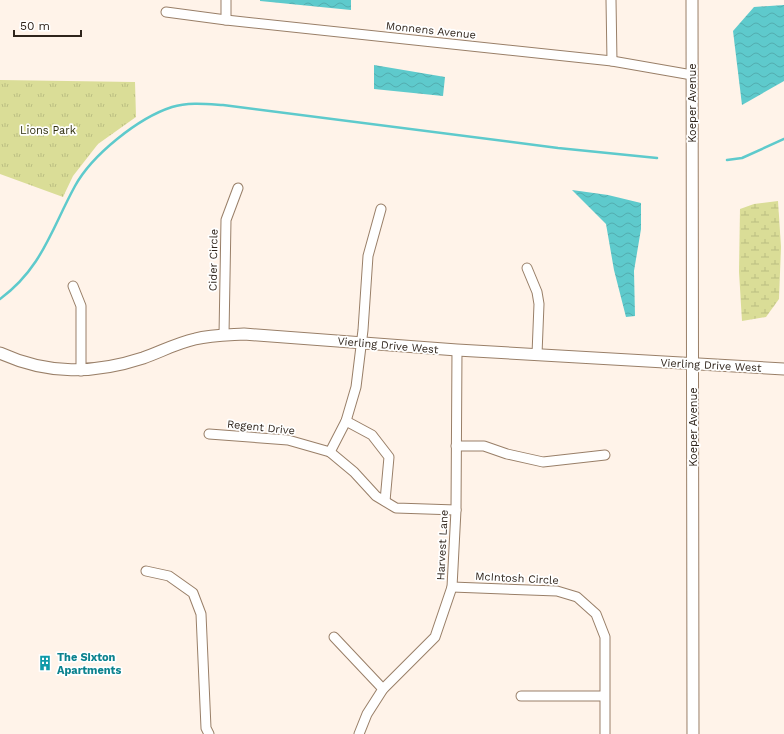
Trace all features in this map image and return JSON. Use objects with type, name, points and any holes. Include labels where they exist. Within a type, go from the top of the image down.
[{"type":"street","points":[[226,0],[226,20]]},
{"type":"street","points":[[611,0],[612,61]]},
{"type":"street","name":"Koeper Avenue","points":[[692,0],[693,734]]},
{"type":"street","name":"Monnens Avenue","points":[[166,12],[226,20],[612,61],[692,75]]},
{"type":"street","name":"Cider Circle","points":[[224,335],[226,220],[238,188]]},
{"type":"street","points":[[330,452],[346,421],[356,386],[362,343],[368,256],[381,209]]},
{"type":"street","points":[[527,268],[537,292],[539,304],[537,354]]},
{"type":"street","points":[[73,286],[80,306],[81,371]]},
{"type":"street","name":"Vierling Drive West","points":[[0,353],[44,368],[81,371],[127,363],[193,339],[244,334],[457,350],[692,365],[784,369]]},
{"type":"street","name":"Harvest Lane","points":[[359,734],[367,714],[384,689],[435,637],[452,587],[456,510],[457,350]]},
{"type":"street","points":[[346,421],[372,435],[389,457],[385,501]]},
{"type":"street","name":"Regent Drive","points":[[209,434],[288,440],[330,452],[354,472],[376,496],[396,508],[456,510]]},
{"type":"street","points":[[456,446],[484,446],[507,454],[543,462],[605,455]]},
{"type":"street","points":[[146,571],[170,576],[193,593],[201,614],[206,728],[209,734]]},
{"type":"street","name":"McIntosh Circle","points":[[452,587],[557,591],[577,597],[596,614],[605,637],[605,734]]},
{"type":"street","points":[[334,637],[384,689]]},
{"type":"street","points":[[521,696],[604,696]]},
{"type":"green space","name":"Lions Park","points":[[0,80],[135,82],[136,117],[98,144],[73,176],[63,197],[0,174]]},
{"type":"green space","points":[[778,201],[781,247],[779,299],[766,317],[742,321],[739,272],[740,209],[754,204]]},
{"type":"water","points":[[351,0],[351,10],[260,1]]},
{"type":"water","points":[[784,5],[784,81],[742,105],[733,31],[754,7]]},
{"type":"water","points":[[374,65],[445,77],[443,96],[374,89]]},
{"type":"water","points":[[572,190],[608,195],[641,203],[641,229],[634,271],[635,316],[626,317],[614,270],[606,224]]},
{"type":"waterway","points":[[0,299],[14,287],[36,261],[52,233],[75,186],[83,174],[104,150],[117,139],[145,120],[159,112],[178,105],[223,105],[558,148],[657,158]]},
{"type":"waterway","points":[[727,160],[742,158],[784,139]]},
{"type":"place","name":"The Sixton Apartments","points":[[45,663]]}]
